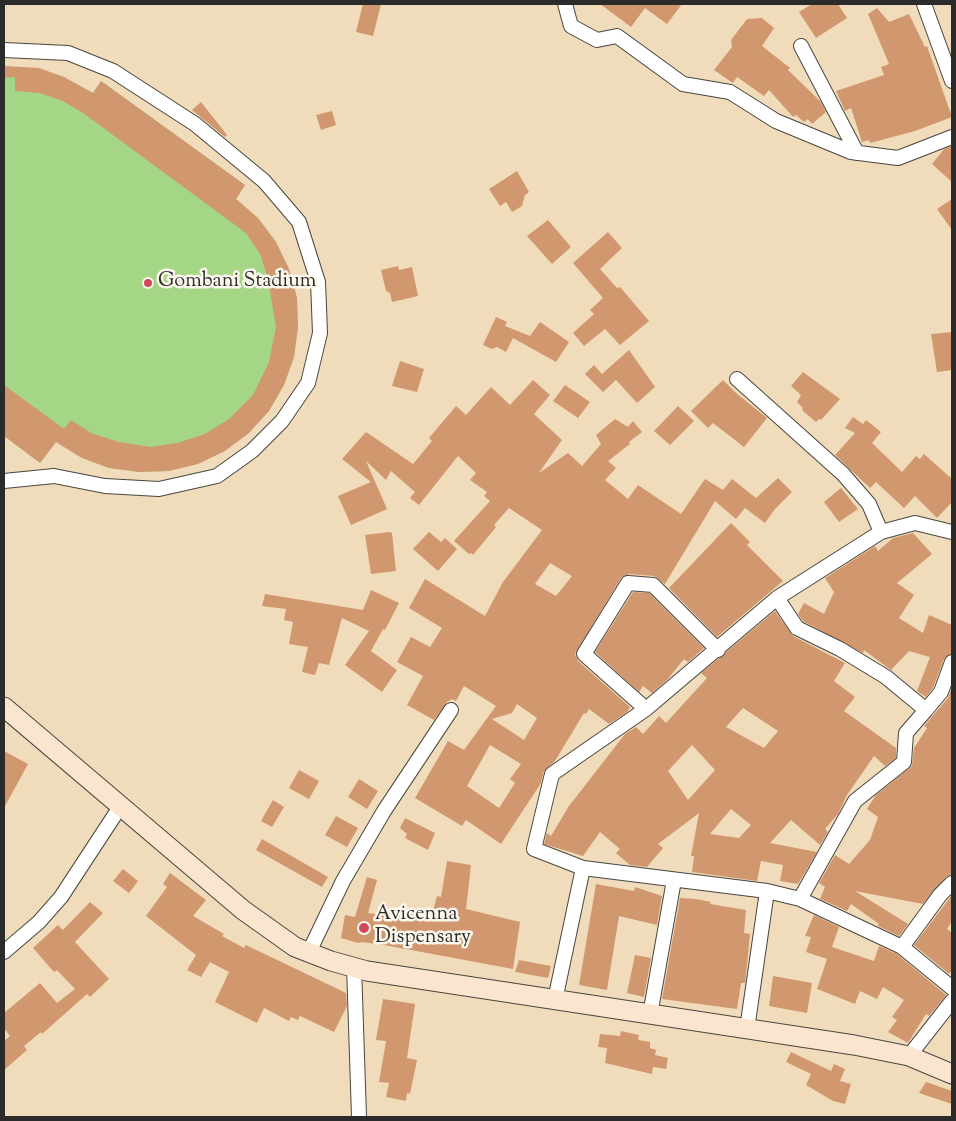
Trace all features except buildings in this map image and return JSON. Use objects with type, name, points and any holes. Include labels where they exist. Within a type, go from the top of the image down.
[{"type":"main road","points":[[4,708],[243,910],[296,947],[331,961],[367,971],[747,1029],[909,1056],[952,1074]]},
{"type":"street","points":[[565,4],[570,26],[596,40],[617,36],[683,84],[730,92],[776,121],[857,153],[898,158],[952,137]]},
{"type":"street","points":[[924,4],[952,81]]},
{"type":"street","points":[[801,46],[857,153]]},
{"type":"street","points":[[4,50],[68,53],[113,71],[195,124],[264,181],[299,222],[318,282],[320,334],[308,383],[282,421],[252,451],[217,476],[159,489],[105,486],[54,476],[4,481]]},
{"type":"street","points":[[737,379],[843,474],[869,504],[881,532]]},
{"type":"street","points":[[952,532],[915,523],[881,532],[777,598],[718,650],[646,709],[552,774],[534,849],[583,868],[766,891],[800,899],[902,947],[952,988]]},
{"type":"street","points":[[646,709],[584,654],[628,583],[653,585],[718,650]]},
{"type":"street","points":[[777,598],[797,628],[840,649],[886,677],[926,710]]},
{"type":"street","points":[[800,899],[855,801],[904,762],[906,733],[941,692],[952,662]]},
{"type":"street","points":[[309,952],[344,881],[384,811],[451,710]]},
{"type":"street","points":[[4,952],[39,922],[61,897],[120,807]]},
{"type":"street","points":[[555,1000],[583,868]]},
{"type":"street","points":[[650,1015],[674,880]]},
{"type":"street","points":[[902,947],[940,895],[952,883]]},
{"type":"street","points":[[747,1029],[766,891]]},
{"type":"street","points":[[354,966],[359,1117]]},
{"type":"street","points":[[909,1056],[952,1001]]},
{"type":"green space","name":"Gombani Stadium","points":[[4,66],[32,68],[64,77],[93,93],[101,81],[245,185],[236,199],[258,218],[276,242],[289,269],[297,298],[298,327],[294,357],[284,385],[269,411],[169,471],[139,472],[109,468],[82,458],[56,442],[40,463],[6,437],[4,440]]},
{"type":"place","name":"Gombani Stadium","points":[[148,283]]},
{"type":"place","name":"Avicenna Dispensary","points":[[364,928]]}]
